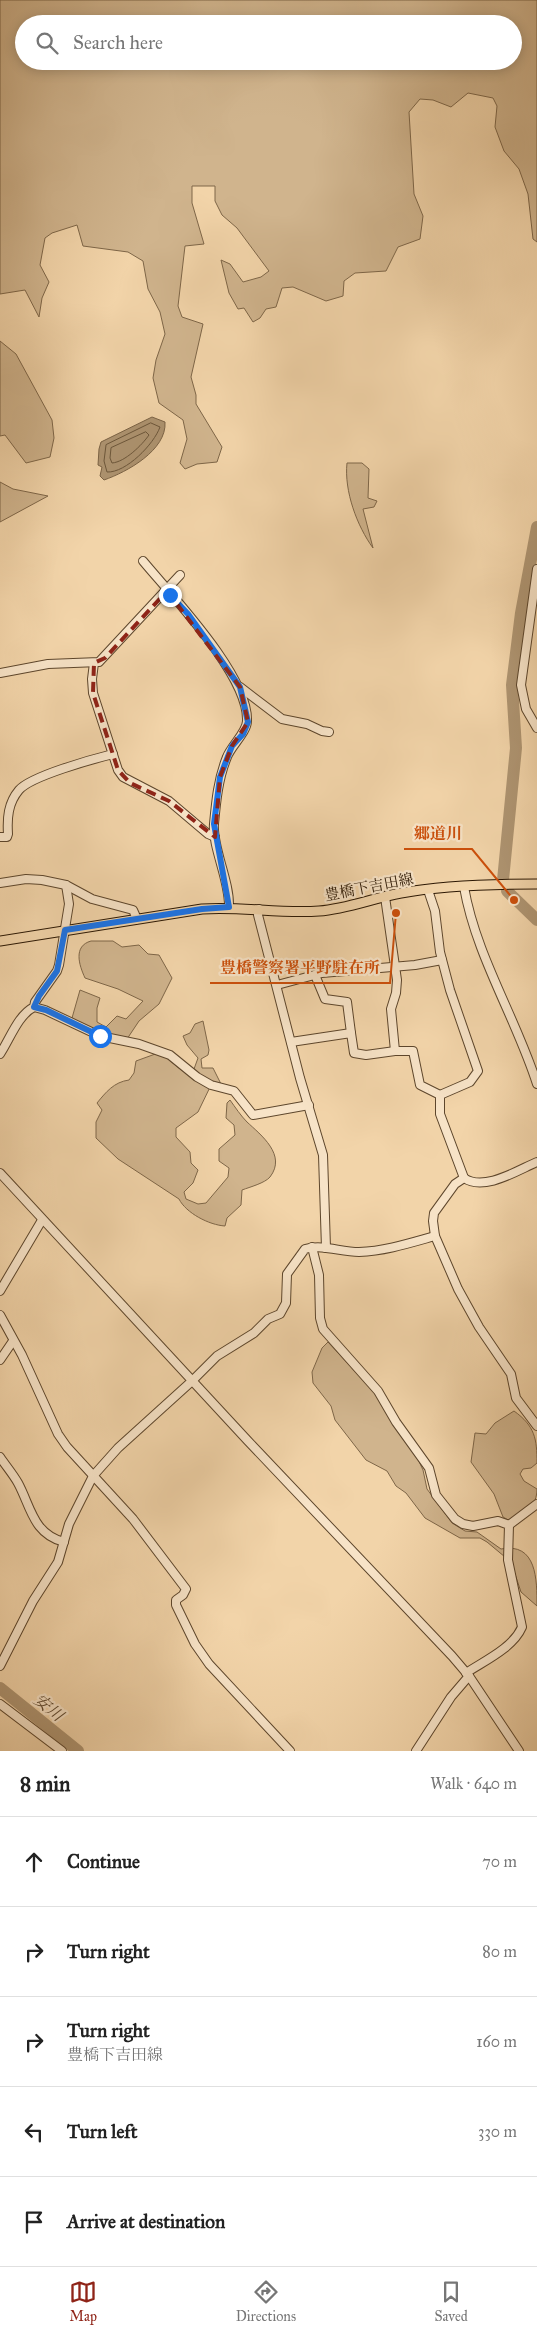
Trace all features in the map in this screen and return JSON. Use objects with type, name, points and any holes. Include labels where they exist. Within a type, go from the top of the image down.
[{"type":"main road","name":"豊橋下吉田線","points":[[0,941],[202,909],[229,907],[319,911],[344,908],[384,897],[428,890],[464,886],[537,884]]},
{"type":"street","points":[[142,561],[194,621],[240,687],[282,719],[307,724],[329,732]]},
{"type":"street","points":[[537,568],[521,686],[526,709],[537,728]]},
{"type":"street","points":[[0,673],[48,664],[69,662],[94,663],[104,658],[180,575]]},
{"type":"street","points":[[94,663],[92,679],[94,694],[112,754],[123,777],[168,801],[208,834],[215,837]]},
{"type":"street","points":[[229,907],[214,824],[220,777],[232,746],[243,734],[248,722],[240,687]]},
{"type":"street","points":[[0,837],[7,837],[8,814],[11,804],[22,787],[60,770],[112,754]]},
{"type":"street","points":[[0,883],[32,879],[66,885],[92,899],[133,910],[137,919]]},
{"type":"street","points":[[0,1054],[18,1024],[29,1010],[34,1007],[39,996],[57,971],[68,904],[66,885]]},
{"type":"street","points":[[464,886],[479,940],[524,1047],[537,1084]]},
{"type":"street","points":[[316,975],[325,999],[347,1002],[354,1052],[366,1055],[395,1051],[414,1051],[420,1085],[440,1095],[470,1082],[478,1071],[442,960],[435,911],[428,890]]},
{"type":"street","points":[[384,897],[393,963],[395,966],[396,993],[391,1009],[395,1051]]},
{"type":"street","points":[[258,909],[258,915],[325,1167],[326,1248]]},
{"type":"street","points":[[277,986],[316,975],[442,960]]},
{"type":"street","points":[[34,1007],[46,1010],[100,1036],[140,1044],[170,1055],[204,1081],[234,1091],[253,1115],[309,1105]]},
{"type":"street","points":[[291,1042],[351,1033]]},
{"type":"street","points":[[440,1095],[440,1114],[464,1178],[468,1181],[484,1182],[497,1179],[537,1162]]},
{"type":"street","points":[[0,1173],[467,1674],[519,1751]]},
{"type":"street","points":[[464,1178],[455,1184],[434,1213],[435,1236],[458,1289],[511,1374],[516,1398],[537,1426]]},
{"type":"street","points":[[0,1291],[42,1220]]},
{"type":"street","points":[[0,1666],[33,1601],[58,1562],[69,1524],[93,1476],[118,1448],[222,1352],[254,1333],[268,1319],[280,1314],[286,1303],[287,1274],[299,1254],[305,1249],[312,1247],[360,1252],[380,1250],[435,1236]]},
{"type":"street","points":[[312,1247],[319,1275],[320,1318],[323,1329],[378,1390],[396,1422],[429,1468],[432,1486],[439,1499],[455,1519],[462,1524],[484,1526],[498,1521],[509,1525]]},
{"type":"street","points":[[0,1315],[22,1355],[58,1434],[93,1476],[133,1519],[186,1589],[176,1600],[176,1605],[195,1644],[222,1679],[290,1751]]},
{"type":"street","points":[[0,1360],[13,1341]]},
{"type":"street","points":[[0,1457],[19,1484],[37,1526],[43,1532],[64,1542]]},
{"type":"street","points":[[509,1525],[537,1504]]},
{"type":"street","points":[[416,1751],[467,1674],[499,1652],[519,1635],[522,1627],[508,1560],[509,1525]]},
{"type":"street","points":[[0,1704],[62,1751]]},
{"type":"highlighted area","points":[[167,591],[240,687],[248,722],[232,746],[220,777],[215,837],[169,801],[130,783],[118,770],[93,693],[94,663],[105,658]]},
{"type":"shaded area","points":[[0,0],[537,0],[537,242],[533,239],[528,194],[519,169],[504,151],[495,127],[497,106],[493,98],[468,93],[451,107],[433,100],[420,99],[409,112],[414,194],[423,216],[420,239],[398,247],[386,271],[355,273],[344,281],[343,296],[326,301],[293,287],[282,288],[276,307],[266,309],[260,318],[253,322],[244,308],[238,309],[229,293],[221,260],[230,264],[243,282],[261,277],[269,271],[237,228],[222,215],[215,201],[215,186],[192,186],[192,203],[204,244],[185,246],[178,306],[182,317],[203,324],[191,377],[196,395],[196,404],[222,447],[217,462],[197,464],[185,469],[180,463],[187,439],[183,420],[159,403],[153,378],[156,360],[165,334],[160,312],[148,289],[143,261],[128,252],[83,246],[77,225],[52,233],[45,238],[40,265],[49,282],[42,298],[39,317],[25,290],[0,294]]},
{"type":"shaded area","points":[[0,341],[16,354],[52,420],[54,438],[50,457],[26,463],[5,435],[0,436]]},
{"type":"shaded area","points":[[347,463],[362,463],[369,469],[368,498],[377,501],[374,507],[363,509],[373,548],[353,508],[348,485]]},
{"type":"shaded area","points":[[0,482],[13,489],[48,496],[0,522]]},
{"type":"shaded area","points":[[91,941],[113,941],[122,947],[139,945],[148,954],[159,955],[172,978],[159,1004],[139,1021],[127,1039],[91,1029],[72,1018],[80,990],[100,998],[97,1008],[97,1022],[106,1027],[117,1016],[126,1019],[143,1001],[118,989],[85,978],[79,956],[85,943]]},
{"type":"shaded area","points":[[203,1021],[209,1050],[208,1055],[201,1059],[202,1068],[213,1068],[221,1084],[212,1083],[198,1112],[176,1128],[176,1137],[190,1152],[191,1163],[198,1170],[193,1183],[184,1192],[186,1199],[198,1204],[206,1203],[228,1177],[229,1168],[219,1161],[219,1149],[235,1135],[234,1125],[226,1118],[227,1103],[230,1100],[245,1120],[265,1139],[274,1153],[276,1161],[268,1179],[242,1190],[241,1205],[227,1218],[225,1226],[212,1223],[192,1213],[179,1199],[118,1159],[96,1138],[96,1122],[102,1110],[97,1103],[115,1085],[129,1080],[134,1073],[136,1061],[158,1053],[187,1073],[194,1069],[198,1058],[187,1045],[183,1036],[190,1033],[195,1024]]},
{"type":"shaded area","points":[[328,1342],[374,1392],[396,1429],[416,1455],[423,1470],[427,1489],[452,1523],[465,1531],[477,1532],[501,1549],[513,1548],[522,1551],[528,1557],[533,1565],[535,1575],[537,1606],[521,1592],[511,1562],[480,1538],[460,1538],[425,1518],[406,1493],[396,1486],[387,1471],[366,1460],[335,1420],[331,1406],[313,1383],[312,1372],[322,1348]]},
{"type":"shaded area","points":[[514,1411],[531,1428],[536,1447],[537,1463],[531,1468],[523,1469],[520,1474],[524,1481],[537,1489],[533,1505],[526,1513],[512,1522],[503,1517],[494,1494],[471,1462],[475,1433],[486,1434],[495,1423]]},
{"type":"water","points":[[152,417],[165,422],[160,442],[153,451],[134,466],[104,480],[100,476],[102,467],[98,465],[101,442]]},
{"type":"waterway","points":[[503,880],[516,748],[512,685],[521,613],[537,527]]},
{"type":"waterway","points":[[507,891],[537,920]]},
{"type":"waterway","name":"安川","points":[[0,1688],[78,1751]]},
{"type":"place","name":"郷道川","points":[[514,900]]},
{"type":"place","name":"豊橋警察署平野駐在所","points":[[396,913]]},
{"type":"route","points":[[100,1036],[46,1010],[34,1007],[35,1002],[57,971],[65,930],[202,909],[229,907],[214,829],[218,783],[227,756],[237,739],[243,734],[248,722],[240,687],[188,614],[170,595]]}]
